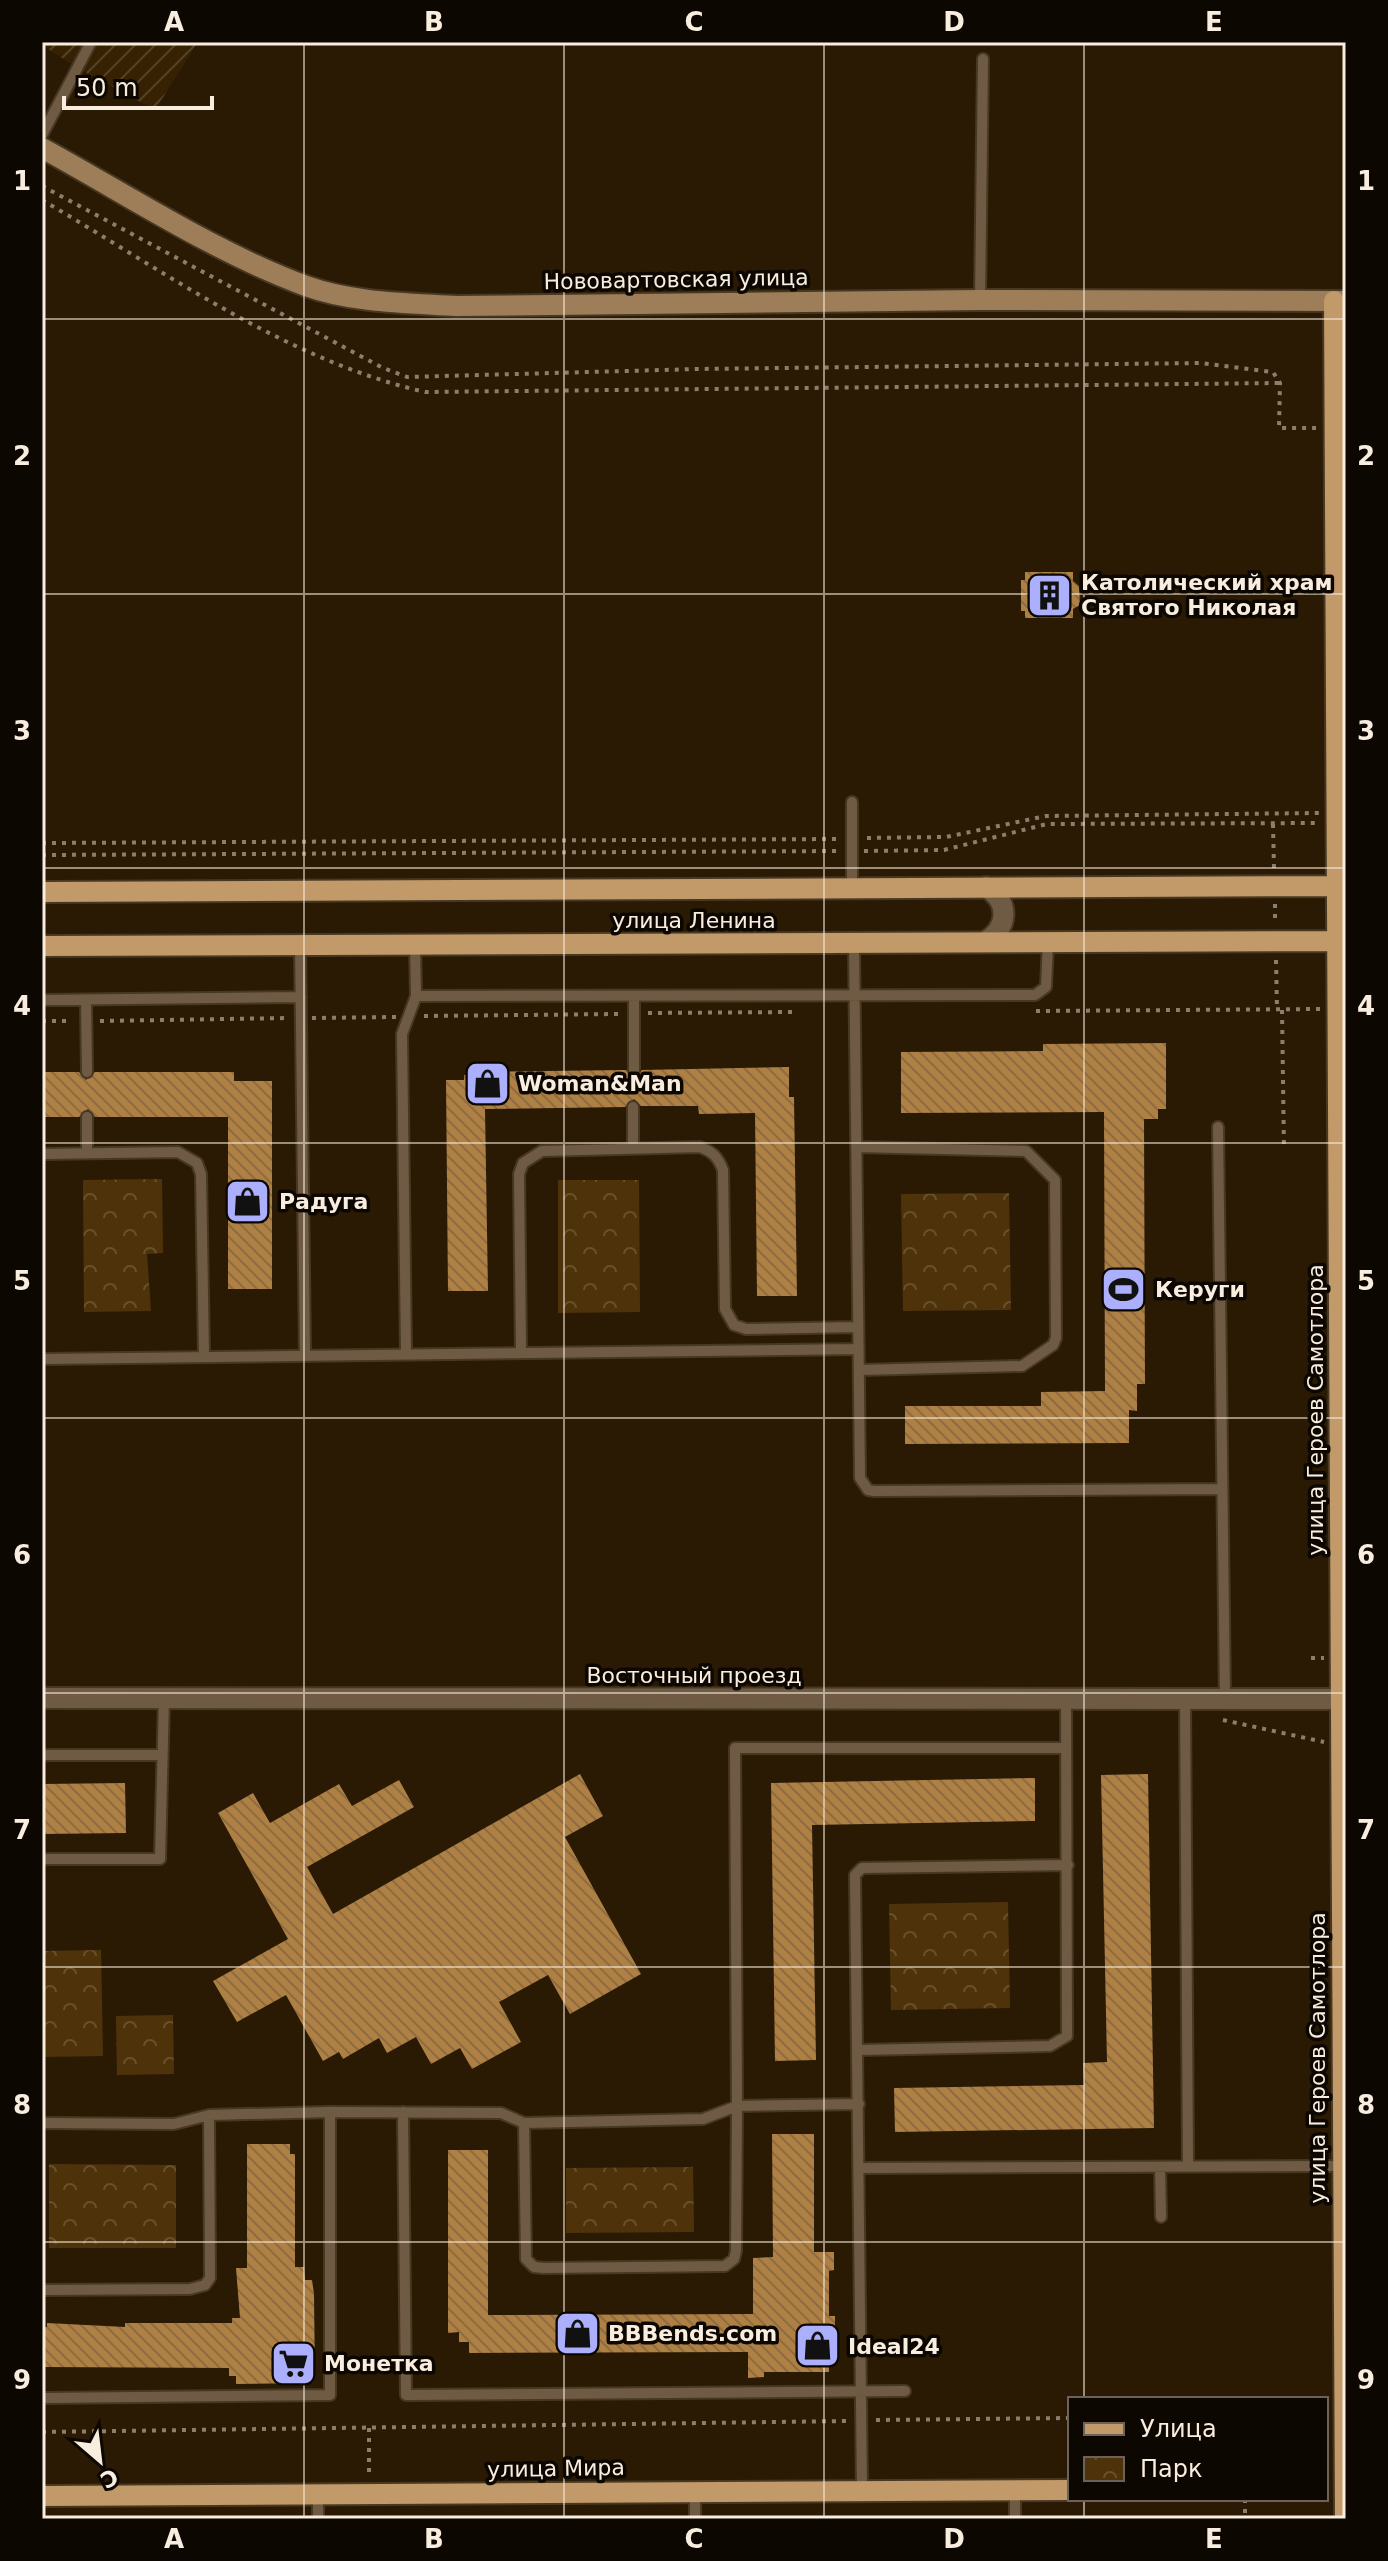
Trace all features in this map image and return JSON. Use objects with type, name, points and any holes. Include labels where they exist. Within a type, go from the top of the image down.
[{"type":"main road","name":"Нововартовская улица","points":[[42,148],[202,237],[308,287],[380,301],[456,306],[980,300],[1340,301]]},
{"type":"main road","name":"улица Героев Самотлора","points":[[1340,301],[1334,428],[1341,665],[1338,818],[1342,886],[1338,1009],[1343,1699],[1340,1742],[1343,2018],[1339,2487],[1345,2519]]},
{"type":"main road","name":"улица Ленина","points":[[42,892],[1342,886]]},
{"type":"main road","name":"улица Ленина","points":[[42,946],[1342,941]]},
{"type":"main road","name":"улица Мира","points":[[42,2496],[1068,2490]]},
{"type":"street","points":[[985,942],[1000,931],[1005,917],[1000,900],[986,887]]},
{"type":"street","name":"Восточный проезд","points":[[42,1698],[1343,1699]]},
{"type":"lane","points":[[42,135],[91,42]]},
{"type":"lane","points":[[980,300],[983,59]]},
{"type":"lane","points":[[852,802],[852,888]]},
{"type":"lane","points":[[416,996],[1035,995],[1046,987],[1048,942]]},
{"type":"lane","points":[[300,944],[305,1353]]},
{"type":"lane","points":[[854,944],[860,1478],[868,1490],[1222,1489]]},
{"type":"lane","points":[[406,1352],[402,1034],[416,996],[415,945]]},
{"type":"lane","points":[[634,996],[634,1070]]},
{"type":"lane","points":[[42,1000],[301,997]]},
{"type":"lane","points":[[86,1000],[87,1072]]},
{"type":"lane","points":[[633,1107],[633,1149]]},
{"type":"lane","points":[[87,1117],[87,1153]]},
{"type":"lane","points":[[1218,1127],[1225,1699]]},
{"type":"lane","points":[[521,1351],[519,1174],[523,1163],[542,1151],[700,1147],[719,1158],[723,1170],[725,1309],[734,1325],[746,1329],[858,1327]]},
{"type":"lane","points":[[856,1147],[1026,1151],[1055,1180],[1056,1338],[1053,1345],[1022,1366],[859,1370]]},
{"type":"lane","points":[[42,1154],[178,1152],[197,1163],[201,1174],[204,1355]]},
{"type":"lane","points":[[42,1359],[305,1353],[858,1349]]},
{"type":"lane","points":[[42,1859],[160,1859],[164,1699]]},
{"type":"lane","points":[[859,2050],[1059,2044],[1067,2036],[1066,1699]]},
{"type":"lane","points":[[1185,1699],[1188,2167]]},
{"type":"lane","points":[[524,2123],[525,2248],[526,2259],[534,2267],[716,2268],[734,2259],[737,2106],[735,1748],[1066,1748]]},
{"type":"lane","points":[[42,1755],[162,1755]]},
{"type":"lane","points":[[862,2490],[855,1875],[862,1868],[1068,1865]]},
{"type":"lane","points":[[42,2123],[174,2124],[209,2115],[330,2112],[501,2113],[524,2123],[703,2119],[737,2106],[859,2104]]},
{"type":"lane","points":[[42,2398],[330,2395],[330,2112]]},
{"type":"lane","points":[[403,2112],[406,2395],[905,2391]]},
{"type":"lane","points":[[42,2290],[190,2289],[205,2285],[210,2278],[209,2115]]},
{"type":"lane","points":[[860,2168],[1341,2166]]},
{"type":"lane","points":[[1160,2167],[1161,2217]]},
{"type":"lane","points":[[1015,2490],[1015,2519]]},
{"type":"lane","points":[[695,2491],[695,2519]]},
{"type":"lane","points":[[318,2495],[318,2519]]},
{"type":"path","points":[[42,186],[383,368],[407,377],[698,369],[1201,363],[1273,372],[1280,383],[1279,428],[1334,428]]},
{"type":"path","points":[[42,200],[278,337],[375,380],[425,392],[1280,383]]},
{"type":"path","points":[[42,843],[946,837],[1046,816],[1338,818]]},
{"type":"path","points":[[42,855],[944,850],[1047,824],[1273,824],[1338,818]]},
{"type":"path","points":[[1273,824],[1284,1150]]},
{"type":"path","points":[[1027,1011],[1338,1009]]},
{"type":"path","points":[[42,1021],[807,1012]]},
{"type":"path","points":[[1220,1720],[1317,1742],[1340,1742]]},
{"type":"path","points":[[42,2432],[1068,2418]]},
{"type":"shaded area","points":[[42,42],[198,42],[155,110],[76,67],[42,45]]},
{"type":"green space","points":[[162,1179],[163,1253],[147,1254],[151,1311],[84,1312],[83,1180]]},
{"type":"green space","points":[[558,1180],[639,1180],[640,1312],[558,1313]]},
{"type":"green space","points":[[1009,1193],[1011,1310],[903,1311],[901,1194]]},
{"type":"green space","points":[[1008,1902],[1010,2008],[891,2010],[889,1904]]},
{"type":"green space","points":[[101,1950],[103,2056],[42,2057],[42,1951]]},
{"type":"green space","points":[[173,2015],[174,2074],[117,2075],[116,2016]]},
{"type":"green space","points":[[49,2164],[176,2165],[176,2248],[49,2248]]},
{"type":"green space","points":[[693,2167],[694,2232],[566,2233],[566,2168]]},
{"type":"building","name":"Католический храм Святого Николая","points":[[1025,572],[1073,572],[1073,581],[1079,586],[1080,605],[1073,609],[1073,618],[1025,618],[1025,611],[1021,611],[1021,580],[1025,580]]},
{"type":"building","points":[[1166,1043],[1166,1109],[1158,1109],[1158,1119],[1144,1119],[1145,1384],[1137,1384],[1137,1411],[1129,1410],[1129,1443],[905,1444],[905,1406],[1041,1406],[1041,1392],[1105,1391],[1104,1112],[901,1113],[901,1052],[1043,1051],[1043,1044]]},
{"type":"building","points":[[789,1067],[789,1097],[794,1097],[797,1296],[757,1296],[755,1113],[699,1114],[698,1106],[641,1106],[634,1099],[625,1107],[485,1109],[488,1291],[448,1291],[446,1080],[464,1080],[464,1075],[474,1075],[474,1072],[626,1070],[635,1078],[642,1070]]},
{"type":"building","points":[[42,1072],[79,1072],[86,1080],[95,1072],[234,1072],[234,1081],[272,1081],[272,1289],[228,1289],[228,1117],[95,1117],[88,1109],[79,1117],[42,1117]]},
{"type":"building","points":[[580,1774],[603,1816],[565,1837],[641,1974],[570,2014],[548,1975],[499,2002],[521,2042],[472,2069],[460,2048],[431,2064],[416,2037],[387,2053],[379,2038],[343,2059],[339,2052],[323,2061],[286,1995],[237,2022],[213,1981],[288,1939],[218,1813],[253,1793],[270,1823],[339,1784],[352,1806],[399,1780],[414,1807],[307,1867],[333,1914]]},
{"type":"building","points":[[1148,1774],[1154,2128],[895,2132],[894,2088],[1084,2085],[1083,2063],[1107,2062],[1101,1775]]},
{"type":"building","points":[[1035,1778],[1035,1821],[812,1825],[816,2060],[775,2061],[771,1783]]},
{"type":"building","points":[[125,1783],[126,1833],[42,1834],[42,1784]]},
{"type":"building","points":[[772,2134],[814,2134],[814,2252],[834,2252],[834,2270],[829,2271],[829,2316],[835,2316],[835,2335],[829,2335],[829,2372],[764,2372],[764,2377],[748,2378],[748,2352],[469,2353],[469,2342],[459,2342],[459,2332],[448,2333],[448,2150],[488,2150],[488,2315],[753,2314],[753,2258],[773,2257]]},
{"type":"building","points":[[247,2144],[290,2144],[290,2154],[295,2154],[295,2267],[304,2267],[305,2280],[312,2280],[314,2294],[315,2378],[312,2383],[236,2384],[236,2376],[229,2376],[229,2368],[42,2367],[42,2327],[47,2327],[47,2323],[125,2327],[125,2323],[232,2323],[232,2318],[240,2318],[236,2268],[247,2268]]},
{"type":"place","name":"Католический храм Святого Николая","points":[[1050,595]]},
{"type":"place","name":"Woman&Man","points":[[487,1083]]},
{"type":"place","name":"Радуга","points":[[248,1201]]},
{"type":"place","name":"Керуги","points":[[1124,1289]]},
{"type":"place","name":"BBBends.com","points":[[577,2333]]},
{"type":"place","name":"Ideal24","points":[[817,2346]]},
{"type":"place","name":"Монетка","points":[[293,2363]]}]
